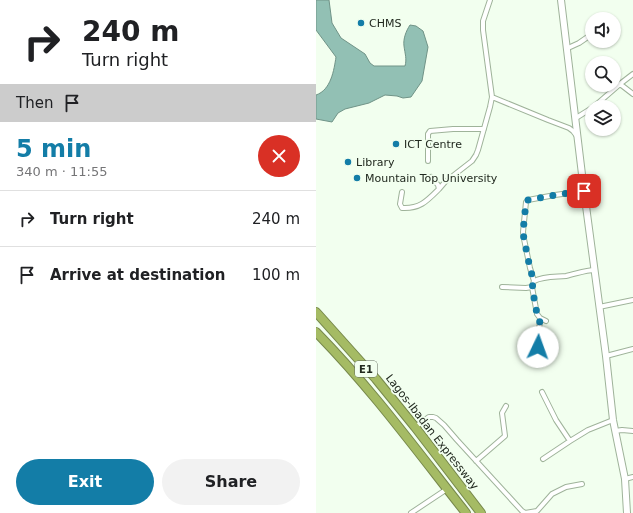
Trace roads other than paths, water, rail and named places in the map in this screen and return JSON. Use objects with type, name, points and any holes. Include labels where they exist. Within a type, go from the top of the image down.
[{"type":"highway","name":"Lagos-Ibadan Expressway","points":[[316,312],[376,379],[415,426],[482,513]]},
{"type":"highway","name":"Lagos-Ibadan Expressway","points":[[316,332],[367,387],[466,513]]},
{"type":"street","points":[[402,192],[400,204],[402,208],[422,205],[445,182],[472,161],[478,150],[492,96],[483,30],[483,22],[490,0]]},
{"type":"street","points":[[561,0],[613,420],[625,479],[627,513]]},
{"type":"street","points":[[568,48],[585,39]]},
{"type":"street","points":[[621,83],[633,74]]},
{"type":"street","points":[[621,85],[633,94]]},
{"type":"street","points":[[601,100],[610,92]]},
{"type":"street","points":[[492,96],[572,129],[578,140]]},
{"type":"street","points":[[576,118],[585,112]]},
{"type":"street","points":[[428,161],[428,134],[430,131],[484,129]]},
{"type":"street","points":[[431,177],[438,184],[439,189]]},
{"type":"street","points":[[534,282],[523,232],[526,202],[528,200],[584,191]]},
{"type":"street","points":[[546,321],[540,318],[537,314],[532,287],[534,282],[538,279],[548,277],[565,276],[588,270],[595,270]]},
{"type":"street","points":[[502,288],[532,287]]},
{"type":"street","points":[[599,308],[633,300]]},
{"type":"street","points":[[538,347],[540,318]]},
{"type":"street","points":[[606,356],[633,349]]},
{"type":"street","points":[[542,392],[556,420],[570,441]]},
{"type":"street","points":[[476,461],[505,436],[502,413],[506,406]]},
{"type":"street","points":[[415,426],[429,417],[436,418],[525,513],[537,511],[552,494],[566,487],[582,484]]},
{"type":"street","points":[[543,459],[588,430],[613,420]]},
{"type":"street","points":[[616,431],[633,430]]},
{"type":"street","points":[[625,479],[633,477]]},
{"type":"street","points":[[411,513],[447,489]]},
{"type":"water","points":[[316,0],[329,0],[332,23],[341,38],[365,54],[370,63],[374,66],[405,66],[406,59],[404,41],[407,30],[410,25],[416,26],[423,31],[428,47],[422,81],[411,97],[403,98],[385,95],[369,103],[345,109],[338,113],[332,122],[316,119],[316,95],[325,89],[331,79],[336,57],[316,30]]},
{"type":"place","name":"CHMS","points":[[361,23]]},
{"type":"place","name":"ICT Centre","points":[[396,144]]},
{"type":"place","name":"Library","points":[[348,162]]},
{"type":"place","name":"Mountain Top University","points":[[357,178]]}]
